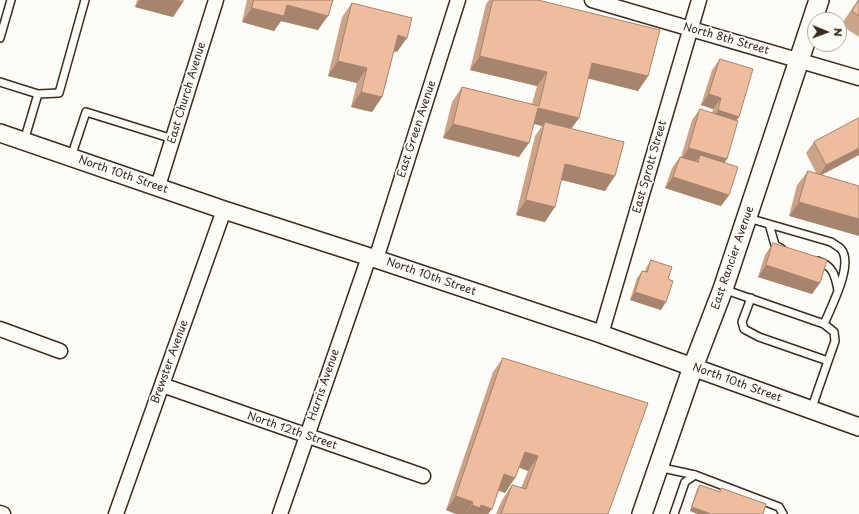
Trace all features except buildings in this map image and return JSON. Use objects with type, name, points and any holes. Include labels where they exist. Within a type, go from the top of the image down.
[{"type":"main road","name":"East Rancier Avenue","points":[[642,514],[693,367],[723,289],[819,0]]},
{"type":"street","name":"East Church Avenue","points":[[158,186],[216,0]]},
{"type":"street","name":"East Green Avenue","points":[[373,258],[458,0]]},
{"type":"street","name":"North 8th Street","points":[[592,0],[799,59],[859,78]]},
{"type":"street","name":"East Sprott Street","points":[[601,334],[699,0]]},
{"type":"street","name":"North 10th Street","points":[[0,133],[158,186],[224,210],[601,334],[859,427]]},
{"type":"street","name":"Brewster Avenue","points":[[116,514],[224,210]]},
{"type":"street","name":"Harris Avenue","points":[[280,514],[306,436],[373,258]]},
{"type":"street","points":[[0,329],[60,351]]},
{"type":"street","name":"North 12th Street","points":[[162,385],[423,476]]},
{"type":"lane","points":[[0,37],[11,0]]},
{"type":"lane","points":[[0,82],[38,94],[59,93],[85,0]]},
{"type":"lane","points":[[24,141],[38,94]]},
{"type":"lane","points":[[70,157],[86,112],[173,139]]},
{"type":"lane","points":[[747,218],[830,242],[842,249],[846,263],[842,279],[824,324]]},
{"type":"lane","points":[[769,224],[775,245],[786,250]]},
{"type":"lane","points":[[813,259],[825,263],[833,271],[836,276],[838,290]]},
{"type":"lane","points":[[723,289],[824,324],[834,332],[835,341],[811,410]]},
{"type":"lane","points":[[750,298],[742,322],[744,329],[759,337],[828,361]]},
{"type":"lane","points":[[658,467],[695,475],[779,507],[783,514]]},
{"type":"lane","points":[[674,514],[685,482],[695,475]]}]
